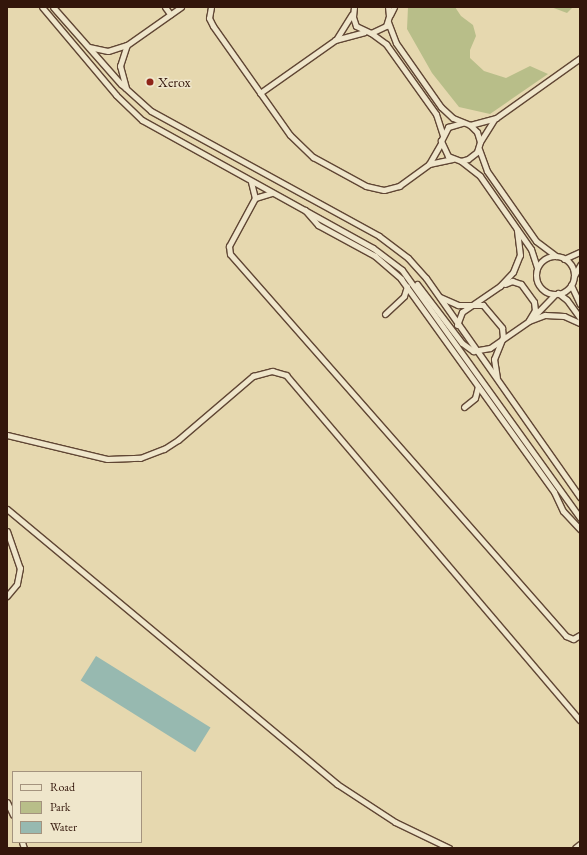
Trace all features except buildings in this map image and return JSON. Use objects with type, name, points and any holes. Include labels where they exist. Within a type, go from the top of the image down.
[{"type":"street","points":[[38,7],[46,13]]},
{"type":"street","points":[[42,7],[135,114],[158,130],[381,253],[421,288],[467,348],[477,351],[490,348],[529,321],[543,310],[557,294],[571,285],[580,265]]},
{"type":"street","points":[[53,7],[127,90],[165,120],[386,241],[414,264],[439,297],[580,497]]},
{"type":"street","points":[[165,7],[170,14]]},
{"type":"street","points":[[87,46],[108,51],[126,45],[181,7]]},
{"type":"street","points":[[211,7],[210,18],[213,26],[260,93],[303,149],[370,187],[384,190],[396,187],[429,164],[452,159],[461,161],[480,176],[531,249],[537,267],[536,276],[539,285],[546,292],[557,294],[567,300],[580,318]]},
{"type":"street","points":[[388,7],[389,19],[396,43],[441,107],[462,123],[470,125],[496,118],[580,58]]},
{"type":"street","points":[[260,93],[335,40],[364,32],[371,33],[379,31],[389,19],[394,7]]},
{"type":"street","points":[[335,40],[353,10]]},
{"type":"street","points":[[353,10],[354,22],[364,32]]},
{"type":"street","points":[[371,33],[386,44],[436,114],[443,135]]},
{"type":"street","points":[[126,45],[120,66],[127,90]]},
{"type":"street","points":[[461,161],[472,158],[479,148],[480,142],[496,118]]},
{"type":"street","points":[[429,164],[448,127],[462,123]]},
{"type":"street","points":[[470,125],[477,132],[480,142]]},
{"type":"street","points":[[441,141],[445,153],[452,159]]},
{"type":"street","points":[[479,148],[487,171],[536,241],[556,256],[564,259],[572,268],[574,276]]},
{"type":"street","points":[[250,180],[255,198],[229,246],[230,254],[566,636],[572,639],[580,635]]},
{"type":"street","points":[[255,198],[274,193]]},
{"type":"street","points":[[304,210],[318,225],[382,261],[416,296],[557,496],[563,511],[580,529]]},
{"type":"street","points":[[500,286],[513,272],[519,259],[520,245],[517,229]]},
{"type":"street","points":[[564,259],[580,252]]},
{"type":"street","points":[[537,267],[545,258],[556,256]]},
{"type":"street","points":[[458,347],[457,323],[462,312],[500,286],[512,281],[524,286],[536,307],[529,321]]},
{"type":"street","points":[[414,283],[580,518]]},
{"type":"street","points":[[571,285],[580,304]]},
{"type":"street","points":[[386,314],[404,296],[407,286]]},
{"type":"street","points":[[404,296],[416,296]]},
{"type":"street","points":[[439,297],[458,305],[474,304],[487,309],[502,328],[502,340],[494,359],[499,384]]},
{"type":"street","points":[[529,321],[555,314],[580,323]]},
{"type":"street","points":[[7,435],[107,459],[140,458],[164,449],[178,440],[253,376],[272,370],[286,375],[580,720]]},
{"type":"street","points":[[476,398],[478,386]]},
{"type":"street","points":[[464,407],[476,398],[488,399]]},
{"type":"street","points":[[529,458],[535,454]]},
{"type":"street","points":[[7,509],[342,787],[395,822],[449,848]]},
{"type":"street","points":[[7,531],[20,573],[17,584],[7,596]]},
{"type":"street","points":[[7,802],[12,813]]},
{"type":"street","points":[[575,848],[580,844]]},
{"type":"green space","points":[[408,7],[455,7],[461,16],[473,25],[476,36],[470,50],[470,58],[484,71],[506,78],[530,66],[548,74],[490,114],[459,107],[432,73],[407,29]]},
{"type":"green space","points":[[551,7],[573,7],[567,13]]},
{"type":"water","points":[[96,656],[210,728],[195,752],[81,681]]},
{"type":"place","name":"Xerox","points":[[150,82]]}]
